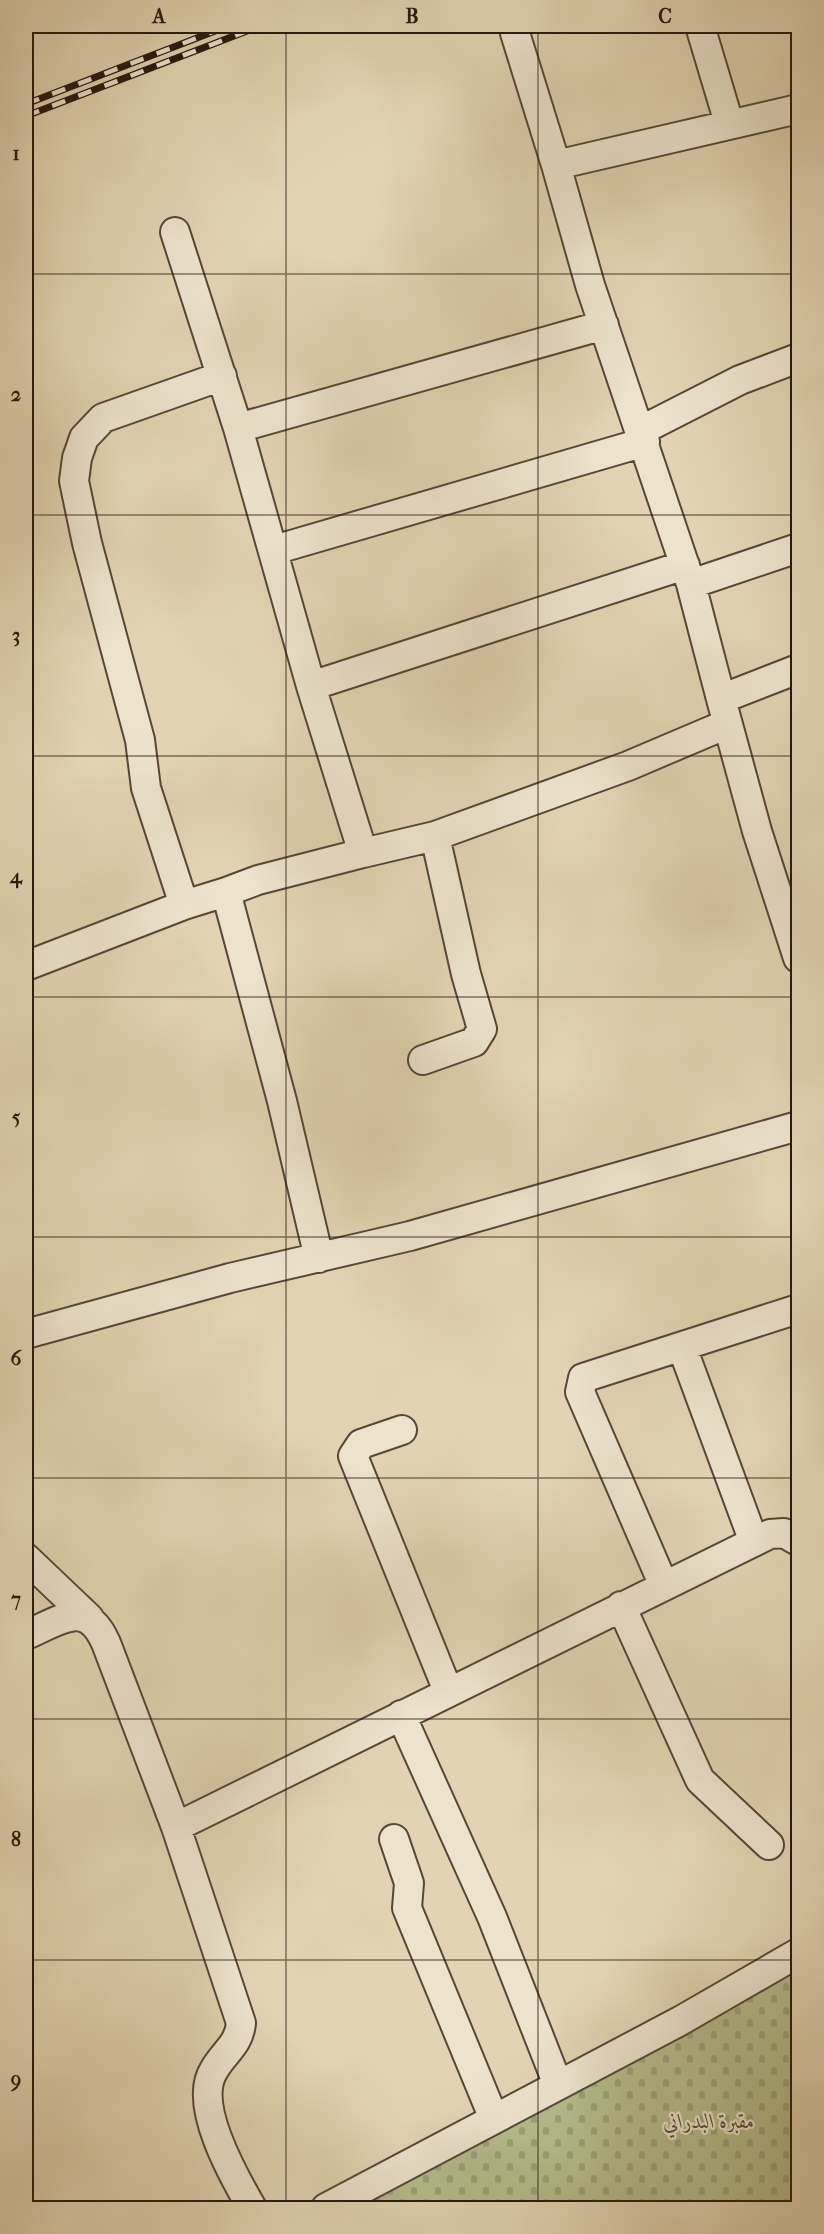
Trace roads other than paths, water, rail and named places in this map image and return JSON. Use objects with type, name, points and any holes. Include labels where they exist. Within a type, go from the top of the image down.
[{"type":"street","points":[[700,26],[729,123]]},
{"type":"street","points":[[515,33],[604,326],[688,575],[757,831],[798,958]]},
{"type":"street","points":[[556,165],[729,123],[798,109]]},
{"type":"street","points":[[175,232],[238,428],[311,686],[363,853]]},
{"type":"street","points":[[238,428],[604,326]]},
{"type":"street","points":[[274,550],[643,437],[740,380],[798,358]]},
{"type":"street","points":[[184,905],[147,788],[140,740],[87,543],[74,481],[77,458],[84,438],[103,418],[222,376]]},
{"type":"street","points":[[311,686],[688,575],[798,548]]},
{"type":"street","points":[[26,966],[184,905],[258,880],[435,836],[628,766],[798,669]]},
{"type":"street","points":[[423,1060],[474,1042],[482,1029],[466,974],[435,836]]},
{"type":"street","points":[[226,892],[282,1101],[319,1258]]},
{"type":"street","points":[[26,1334],[209,1283],[410,1236],[798,1126]]},
{"type":"street","points":[[664,1586],[580,1385],[587,1374],[682,1347],[798,1309]]},
{"type":"street","points":[[682,1347],[754,1542]]},
{"type":"street","points":[[402,1430],[360,1444],[353,1456],[448,1691]]},
{"type":"street","points":[[176,1827],[770,1534],[783,1533],[798,1541]]},
{"type":"street","points":[[26,1558],[96,1623],[106,1643],[176,1827],[241,2023],[240,2035],[214,2070],[206,2094],[220,2142],[236,2180],[252,2208]]},
{"type":"street","points":[[621,1606],[700,1780],[768,1845]]},
{"type":"street","points":[[26,1635],[67,1618],[89,1618]]},
{"type":"street","points":[[401,1715],[492,1917],[558,2085]]},
{"type":"street","points":[[394,1839],[409,1883],[407,1908],[494,2119]]},
{"type":"street","points":[[327,2208],[681,2021],[798,1953]]},
{"type":"railway","points":[[26,104],[228,26]]},
{"type":"railway","points":[[26,116],[260,26]]},
{"type":"park label","name":"مقبرة البدراني","points":[[709,2121]]}]
